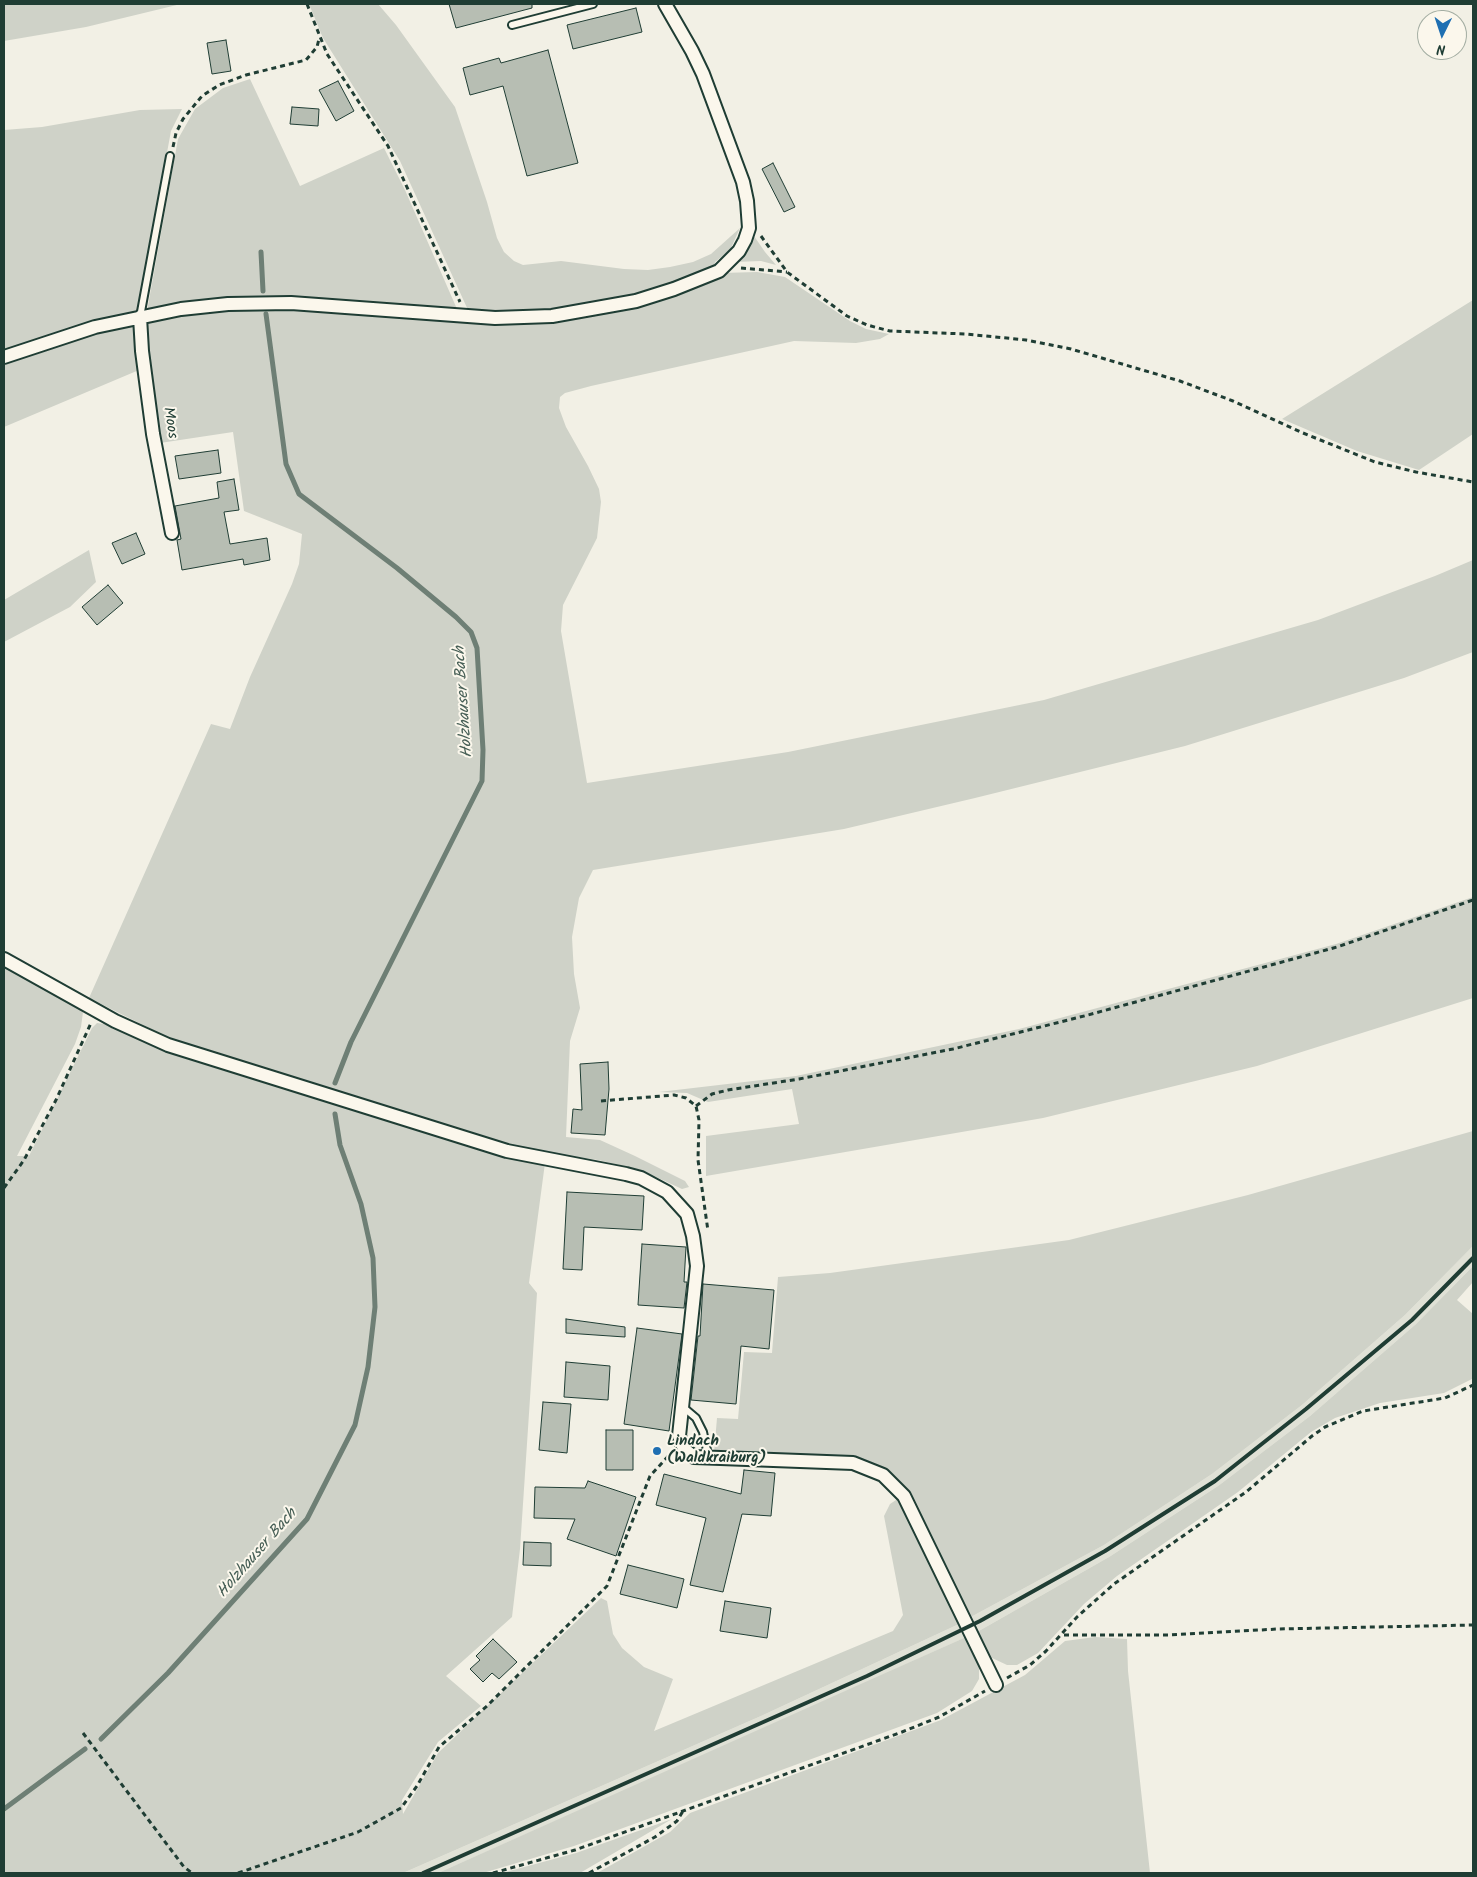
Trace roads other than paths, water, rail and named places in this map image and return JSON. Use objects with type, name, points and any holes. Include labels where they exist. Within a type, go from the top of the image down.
[{"type":"street","points":[[4,357],[95,327],[140,317],[228,304],[291,303],[467,316],[552,316],[636,300],[674,289],[719,271],[739,251],[748,228],[749,216],[743,182],[718,111],[692,51],[665,4]]},
{"type":"street","name":"Moos","points":[[140,317],[141,345],[153,434],[172,533]]},
{"type":"street","points":[[4,958],[97,1011],[168,1045],[507,1151],[641,1178],[667,1192],[687,1214],[693,1236],[697,1266],[680,1442],[688,1455],[840,1462],[864,1466],[883,1475],[904,1496],[996,1685]]},
{"type":"lane","points":[[512,25],[593,4]]},
{"type":"lane","points":[[140,317],[170,156]]},
{"type":"lane","points":[[682,1406],[696,1418],[703,1432],[707,1450],[706,1457]]},
{"type":"waterway","name":"Holzhauser Bach","points":[[261,252],[263,291]]},
{"type":"waterway","name":"Holzhauser Bach","points":[[266,314],[286,464],[299,494],[397,568],[456,617],[471,632],[477,648],[483,750],[482,781],[351,1042],[335,1083]]},
{"type":"waterway","name":"Holzhauser Bach","points":[[101,1739],[168,1673],[307,1519],[355,1425],[368,1367],[375,1307],[373,1258],[361,1204],[340,1145],[335,1114]]},
{"type":"waterway","name":"Holzhauser Bach","points":[[4,1809],[85,1749]]},
{"type":"railway","points":[[423,1873],[867,1676],[980,1621],[1105,1551],[1215,1481],[1306,1409],[1412,1320],[1473,1258]]},
{"type":"place","name":"Lindach (Waldkraiburg)","points":[[657,1451]]}]
